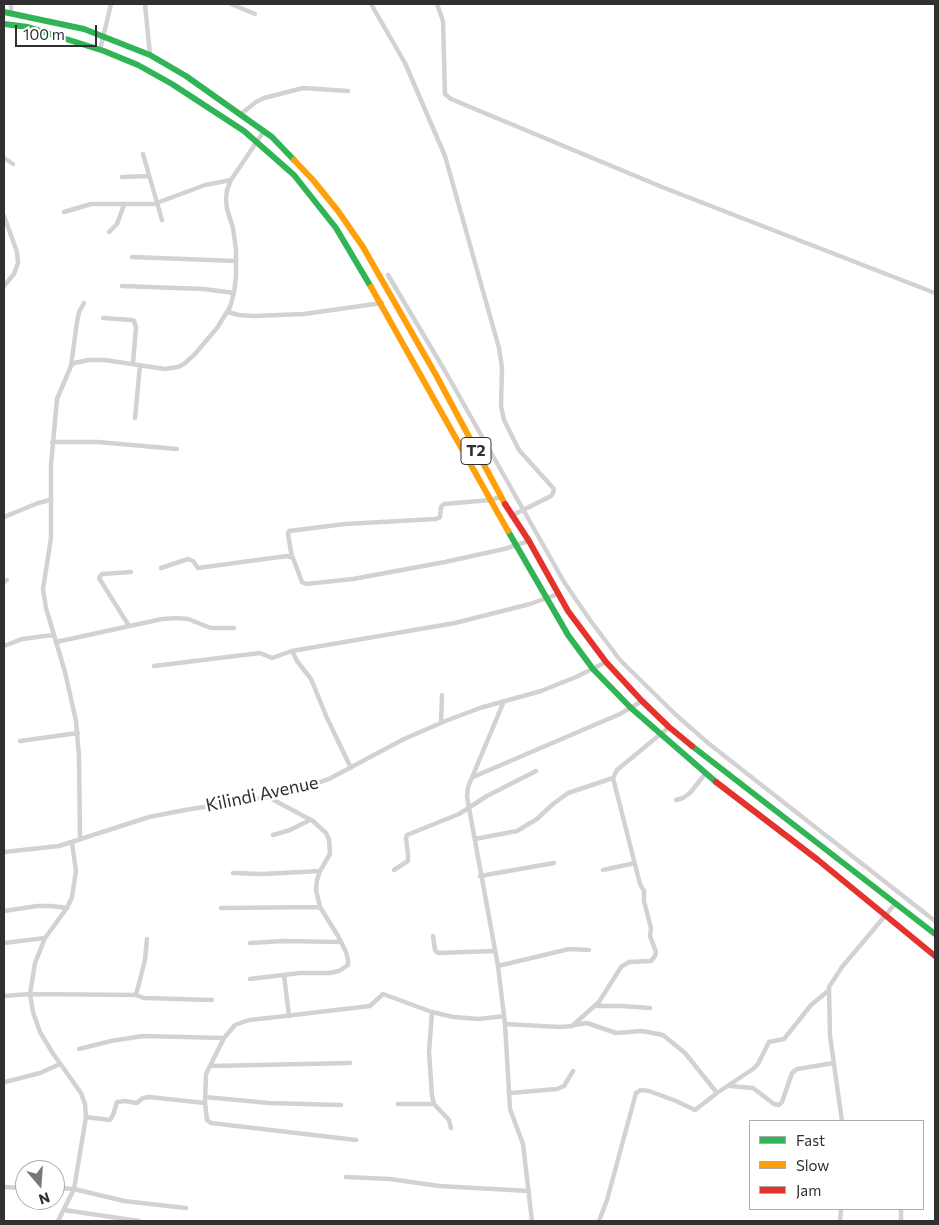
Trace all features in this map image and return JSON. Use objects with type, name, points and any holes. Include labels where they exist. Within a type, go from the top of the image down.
[{"type":"main road","name":"T2","points":[[7,12],[66,24],[105,36],[150,55],[186,76],[242,114],[264,131],[314,180],[363,247],[431,367],[511,516],[529,541],[568,611],[606,662],[642,702],[669,727],[935,934]]},
{"type":"main road","points":[[4,24],[28,27],[100,50],[138,65],[172,84],[244,131],[294,175],[336,228],[382,303],[516,546],[568,635],[593,669],[631,708],[706,774],[818,860],[935,956]]},
{"type":"street","points":[[7,12],[11,4]]},
{"type":"street","points":[[100,50],[105,36],[111,4]]},
{"type":"street","points":[[145,4],[150,55]]},
{"type":"street","points":[[231,4],[256,14]]},
{"type":"street","points":[[370,4],[404,63],[445,156],[499,348],[502,368],[501,406],[507,426],[519,450],[554,489],[552,495],[511,516]]},
{"type":"street","points":[[437,4],[443,21],[445,94],[458,103],[523,128],[662,187],[935,293]]},
{"type":"street","points":[[242,114],[264,98],[303,88],[348,91]]},
{"type":"street","points":[[71,366],[75,363],[89,360],[133,363],[170,369],[183,365],[200,349],[228,312],[234,293],[236,261],[233,228],[226,199],[231,180],[264,131]]},
{"type":"street","points":[[143,154],[162,220]]},
{"type":"street","points":[[4,158],[13,164]]},
{"type":"street","points":[[122,177],[149,176]]},
{"type":"street","points":[[64,212],[91,204],[156,204],[204,185],[231,180]]},
{"type":"street","points":[[109,232],[117,224],[124,205]]},
{"type":"street","points":[[4,216],[17,252],[18,262],[14,274],[4,286]]},
{"type":"street","points":[[132,257],[236,261]]},
{"type":"street","points":[[388,275],[578,604],[612,650],[631,672],[708,743],[935,921]]},
{"type":"street","points":[[122,286],[204,289],[234,293]]},
{"type":"street","points":[[80,839],[78,733],[70,691],[46,608],[43,589],[50,538],[52,442],[56,399],[71,366],[79,312],[84,302]]},
{"type":"street","points":[[228,312],[254,316],[304,314],[382,303]]},
{"type":"street","points":[[103,318],[134,321],[136,326],[133,363]]},
{"type":"street","points":[[135,418],[140,365]]},
{"type":"street","points":[[52,442],[98,442],[177,449]]},
{"type":"street","points":[[501,497],[490,500],[444,504],[441,507],[440,518],[436,519],[345,524],[289,532],[292,557],[302,582],[306,584],[353,579],[473,556],[529,541]]},
{"type":"street","points":[[4,517],[50,500]]},
{"type":"street","points":[[161,568],[188,559],[193,561],[198,568],[249,560],[292,557]]},
{"type":"street","points":[[129,626],[99,578],[102,574],[131,572]]},
{"type":"street","points":[[154,666],[260,653],[272,658],[292,651],[455,623],[530,604],[558,594]]},
{"type":"street","points":[[56,642],[177,618],[188,619],[211,628],[234,628]]},
{"type":"street","points":[[4,646],[22,639],[54,635]]},
{"type":"street","points":[[292,651],[311,679],[351,768]]},
{"type":"street","name":"Kilindi Avenue","points":[[4,852],[72,843],[149,817],[268,796],[308,786],[328,779],[404,739],[441,723],[504,701],[541,691],[606,662]]},
{"type":"street","points":[[441,723],[442,695]]},
{"type":"street","points":[[504,701],[468,787],[467,797],[498,966],[506,1024],[510,1109],[523,1144],[532,1221]]},
{"type":"street","points":[[473,777],[642,702]]},
{"type":"street","points":[[572,1026],[595,1006],[620,967],[630,962],[651,961],[656,956],[650,936],[651,923],[613,778],[616,770],[669,727]]},
{"type":"street","points":[[20,742],[78,733]]},
{"type":"street","points":[[394,870],[408,861],[407,835],[458,814],[469,806],[536,770]]},
{"type":"street","points":[[676,800],[690,793],[706,774]]},
{"type":"street","points":[[475,839],[517,831],[537,819],[568,793],[613,778]]},
{"type":"street","points":[[250,979],[330,973],[344,969],[348,965],[341,942],[320,907],[316,890],[320,871],[330,854],[329,839],[322,827],[268,796]]},
{"type":"street","points":[[273,835],[290,830],[310,820]]},
{"type":"street","points":[[65,1208],[74,1189],[86,1117],[85,1104],[81,1093],[40,1032],[33,1012],[30,994],[35,963],[45,938],[67,908],[75,886],[76,871],[72,843]]},
{"type":"street","points":[[480,876],[554,863]]},
{"type":"street","points":[[603,870],[635,863]]},
{"type":"street","points":[[234,873],[263,874],[320,871]]},
{"type":"street","points":[[842,1120],[830,1036],[828,991],[831,982],[842,967],[895,904]]},
{"type":"street","points":[[4,911],[37,906],[67,908]]},
{"type":"street","points":[[222,908],[320,907]]},
{"type":"street","points":[[433,936],[435,950],[438,953],[494,951]]},
{"type":"street","points":[[4,943],[45,938]]},
{"type":"street","points":[[136,995],[148,939]]},
{"type":"street","points":[[250,943],[283,941],[341,942]]},
{"type":"street","points":[[498,966],[569,949],[589,950]]},
{"type":"street","points":[[284,975],[288,1016]]},
{"type":"street","points":[[599,1221],[607,1200],[618,1152],[636,1093],[641,1090],[649,1091],[676,1100],[695,1110],[717,1092],[754,1068],[769,1042],[784,1039],[811,1006],[828,991]]},
{"type":"street","points":[[4,996],[30,994],[136,995],[144,998],[212,1000]]},
{"type":"street","points":[[356,1140],[211,1123],[207,1120],[205,1104],[206,1074],[224,1038],[235,1024],[249,1020],[370,1006],[383,994],[432,1012],[469,1020],[504,1016]]},
{"type":"street","points":[[595,1006],[650,1008]]},
{"type":"street","points":[[432,1012],[429,1052],[432,1096],[434,1104],[449,1120],[451,1128]]},
{"type":"street","points":[[506,1024],[560,1027],[587,1023],[616,1033],[642,1031],[663,1035],[684,1053],[717,1092]]},
{"type":"street","points":[[80,1048],[143,1036],[224,1038]]},
{"type":"street","points":[[211,1066],[350,1063]]},
{"type":"street","points":[[729,1086],[753,1088],[777,1105],[782,1102],[790,1078],[797,1069],[834,1063]]},
{"type":"street","points":[[4,1082],[40,1073],[60,1064]]},
{"type":"street","points":[[510,1092],[556,1089],[564,1086],[573,1071]]},
{"type":"street","points":[[86,1117],[110,1120],[117,1102],[137,1103],[143,1098],[149,1097],[205,1104]]},
{"type":"street","points":[[205,1098],[269,1103],[341,1105]]},
{"type":"street","points":[[398,1104],[434,1104]]},
{"type":"street","points":[[346,1177],[439,1186],[529,1191]]},
{"type":"street","points":[[65,1189],[124,1200],[186,1208]]},
{"type":"street","points":[[58,1221],[64,1210],[139,1221]]},
{"type":"traffic: fast","points":[[4,12],[84,29],[150,55],[186,76],[272,137],[294,160]]},
{"type":"traffic: fast","points":[[4,24],[28,27],[104,51],[138,65],[172,84],[244,131],[294,175],[336,228],[371,287]]},
{"type":"traffic: fast","points":[[508,531],[568,635],[593,669],[631,708],[716,782]]},
{"type":"traffic: fast","points":[[692,746],[935,934]]},
{"type":"traffic: slow","points":[[294,160],[338,211],[363,247],[436,375],[505,504]]},
{"type":"traffic: slow","points":[[371,287],[508,531]]},
{"type":"traffic: jam","points":[[505,504],[529,541],[568,611],[606,662],[642,701],[692,746]]},
{"type":"traffic: jam","points":[[716,782],[818,860],[935,956]]}]
